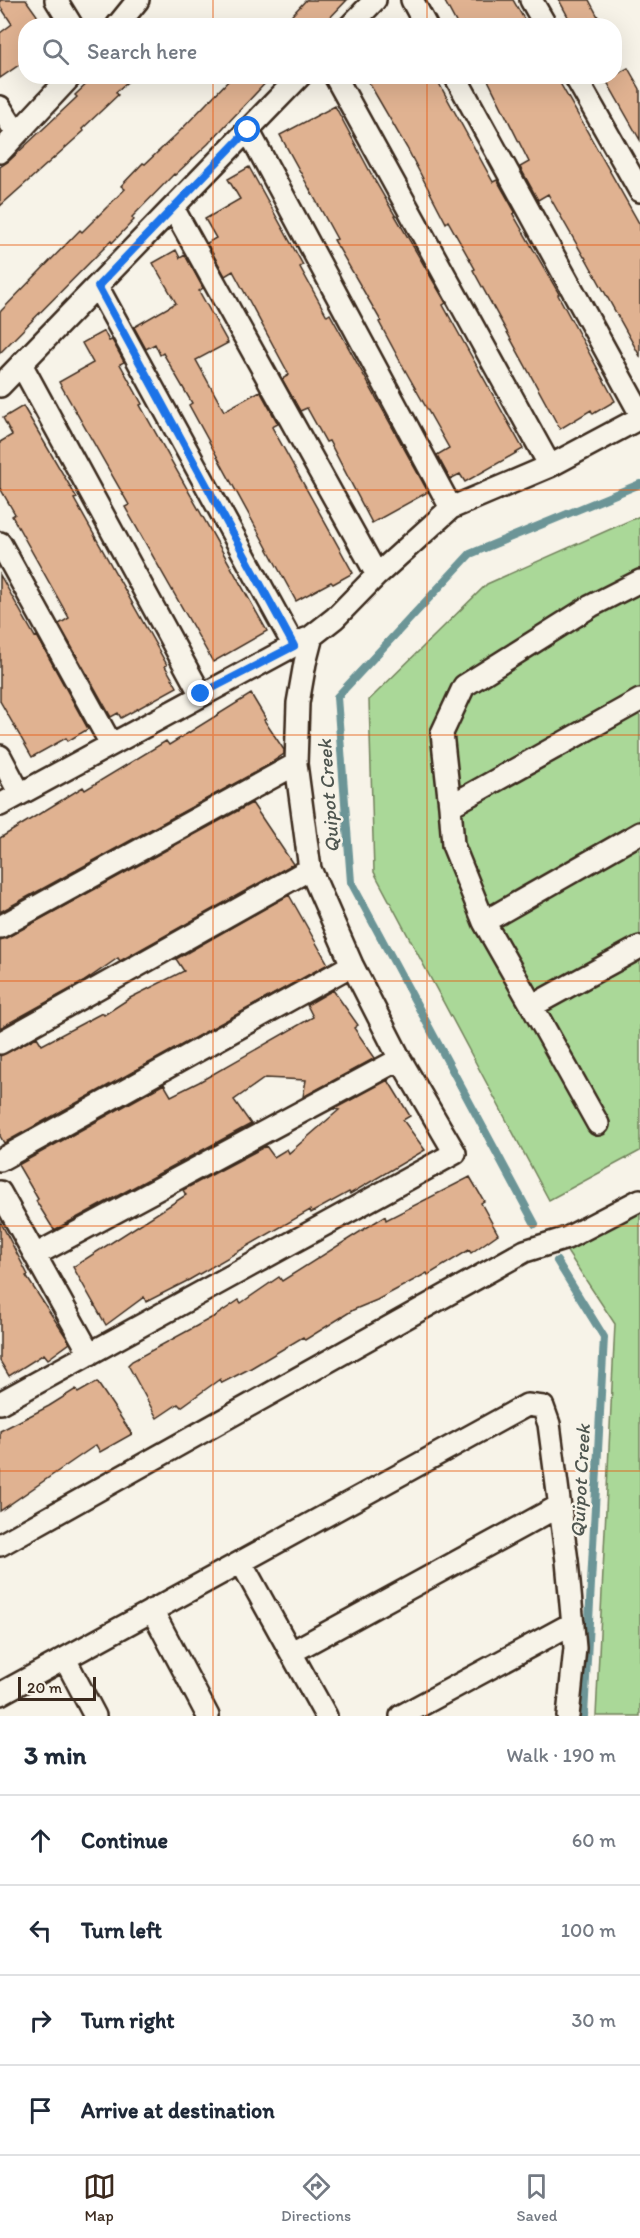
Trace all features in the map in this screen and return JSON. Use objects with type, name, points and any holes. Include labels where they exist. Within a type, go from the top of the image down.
[{"type":"street","points":[[56,0],[67,18]]},
{"type":"street","points":[[123,18],[138,0]]},
{"type":"street","points":[[358,18],[375,0]]},
{"type":"street","points":[[412,0],[422,18]]},
{"type":"street","points":[[531,0],[541,18]]},
{"type":"street","points":[[0,152],[64,84]]},
{"type":"street","points":[[0,386],[292,84]]},
{"type":"street","points":[[340,84],[550,466]]},
{"type":"street","points":[[458,84],[640,413]]},
{"type":"street","points":[[580,84],[640,191]]},
{"type":"street","points":[[0,107],[17,134]]},
{"type":"street","points":[[248,130],[451,508]]},
{"type":"street","points":[[173,208],[378,576]]},
{"type":"street","points":[[0,1403],[455,1153],[400,1059],[352,965],[310,869],[297,764],[298,703],[303,641],[98,286]]},
{"type":"street","points":[[21,364],[201,694]]},
{"type":"street","points":[[0,805],[201,694],[303,641],[335,618],[451,508],[550,466],[640,418]]},
{"type":"street","points":[[0,543],[111,744]]},
{"type":"street","points":[[598,1124],[484,922],[453,845],[442,733],[464,686],[591,606],[640,581]]},
{"type":"street","points":[[450,806],[640,700]]},
{"type":"street","points":[[0,756],[20,794]]},
{"type":"street","points":[[0,927],[297,764]]},
{"type":"street","points":[[484,922],[640,833]]},
{"type":"street","points":[[0,1043],[310,869]]},
{"type":"street","points":[[532,1005],[640,947]]},
{"type":"street","points":[[0,1160],[352,965]]},
{"type":"street","points":[[35,1255],[400,1059]]},
{"type":"street","points":[[0,1192],[90,1354]]},
{"type":"street","points":[[0,1545],[525,1251],[567,1238],[640,1200]]},
{"type":"street","points":[[0,1694],[527,1405],[543,1407],[549,1424],[575,1648],[568,1716]]},
{"type":"street","points":[[292,1652],[559,1506]]},
{"type":"street","points":[[242,1562],[326,1716]]},
{"type":"street","points":[[152,1610],[208,1716]]},
{"type":"street","points":[[401,1716],[573,1623]]},
{"type":"street","points":[[65,1659],[95,1716]]},
{"type":"green space","points":[[640,516],[640,1151],[549,1200],[374,872],[369,700],[487,584]]},
{"type":"green space","points":[[640,1210],[640,1716],[596,1716],[615,1324],[566,1250]]},
{"type":"building","points":[[0,0],[26,0],[39,18],[18,18],[18,66],[0,78],[0,33],[12,24],[0,6]]},
{"type":"building","points":[[306,0],[347,0],[330,18],[289,18]]},
{"type":"building","points":[[444,0],[513,0],[523,18],[454,18]]},
{"type":"building","points":[[559,0],[589,0],[599,18],[569,18]]},
{"type":"building","points":[[628,68],[640,89],[640,140],[608,84],[622,84],[622,71]]},
{"type":"building","points":[[87,84],[125,84],[116,92],[118,95],[82,129],[84,131],[0,206],[0,167],[77,97],[75,95]]},
{"type":"building","points":[[225,84],[264,84],[208,144],[174,174],[132,217],[134,220],[112,243],[111,241],[0,353],[0,312],[80,230],[82,232],[125,189],[121,186],[143,163],[145,164]]},
{"type":"building","points":[[370,84],[439,84],[493,182],[497,180],[515,212],[513,214],[559,294],[615,401],[593,414],[591,410],[560,429],[473,270],[475,269],[448,221],[446,223],[407,148]]},
{"type":"building","points":[[490,84],[561,84],[640,225],[640,356],[548,194],[538,200],[520,167],[529,162]]},
{"type":"building","points":[[335,106],[375,181],[446,303],[443,305],[523,449],[465,482],[460,474],[450,479],[437,455],[449,448],[379,322],[381,321],[334,240],[337,239],[280,135]]},
{"type":"building","points":[[249,167],[303,265],[300,267],[327,316],[330,314],[428,492],[372,523],[329,441],[326,442],[307,408],[300,411],[282,379],[289,375],[233,271],[225,276],[207,243],[216,238],[205,219],[240,199],[228,179]]},
{"type":"building","points":[[176,250],[180,258],[185,255],[203,288],[199,291],[228,343],[196,360],[224,411],[260,391],[278,424],[272,427],[353,573],[296,601],[189,405],[192,403],[163,353],[160,355],[155,344],[146,349],[134,327],[176,303],[153,263]]},
{"type":"building","points":[[104,331],[109,341],[112,340],[124,362],[120,364],[142,404],[140,405],[267,631],[213,662],[125,507],[129,505],[59,382],[93,363],[82,343]]},
{"type":"building","points":[[23,406],[77,498],[74,499],[167,665],[165,666],[177,687],[121,718],[118,713],[111,717],[59,624],[69,618],[12,516],[15,514],[0,488],[0,442],[12,435],[3,418]]},
{"type":"building","points":[[0,575],[35,637],[37,636],[88,729],[32,757],[0,701]]},
{"type":"building","points":[[251,694],[266,719],[264,720],[284,750],[284,754],[263,768],[0,912],[0,838],[83,787],[85,790],[166,741],[169,745]]},
{"type":"building","points":[[252,803],[293,864],[120,961],[118,958],[83,982],[0,1028],[0,940]]},
{"type":"building","points":[[289,895],[328,964],[4,1143],[0,1136],[0,1056],[37,1037],[42,1045],[102,1013],[104,1015],[130,998],[184,971],[176,959]]},
{"type":"building","points":[[333,990],[358,1025],[354,1028],[375,1058],[303,1097],[306,1080],[265,1078],[234,1100],[251,1124],[54,1230],[18,1165],[164,1084],[171,1096],[199,1082],[313,1017],[307,1005]]},
{"type":"building","points":[[388,1080],[410,1116],[403,1120],[425,1150],[350,1194],[349,1192],[311,1213],[310,1210],[189,1280],[146,1302],[144,1297],[106,1325],[73,1267],[186,1195],[183,1190],[266,1146],[274,1157],[287,1149],[289,1153],[339,1110],[334,1109]]},
{"type":"building","points":[[470,1177],[484,1201],[481,1203],[498,1234],[471,1253],[469,1250],[428,1275],[427,1273],[353,1310],[305,1340],[303,1337],[222,1383],[220,1379],[181,1407],[178,1404],[157,1418],[128,1365],[132,1361],[215,1316],[239,1300],[241,1303],[279,1277],[282,1281],[385,1216],[386,1220]]},
{"type":"building","points":[[0,1221],[28,1275],[26,1276],[70,1343],[48,1359],[44,1354],[9,1376],[0,1361]]},
{"type":"building","points":[[97,1382],[132,1434],[100,1452],[96,1445],[0,1511],[0,1431],[49,1406],[76,1389],[78,1393]]},
{"type":"waterway","name":"Quipot Creek","points":[[535,1224],[351,882],[337,697],[470,554],[640,484]]},
{"type":"waterway","name":"Quipot Creek","points":[[557,1261],[604,1337],[584,1716]]},
{"type":"route","points":[[201,694],[294,646],[98,286],[248,130]]}]
